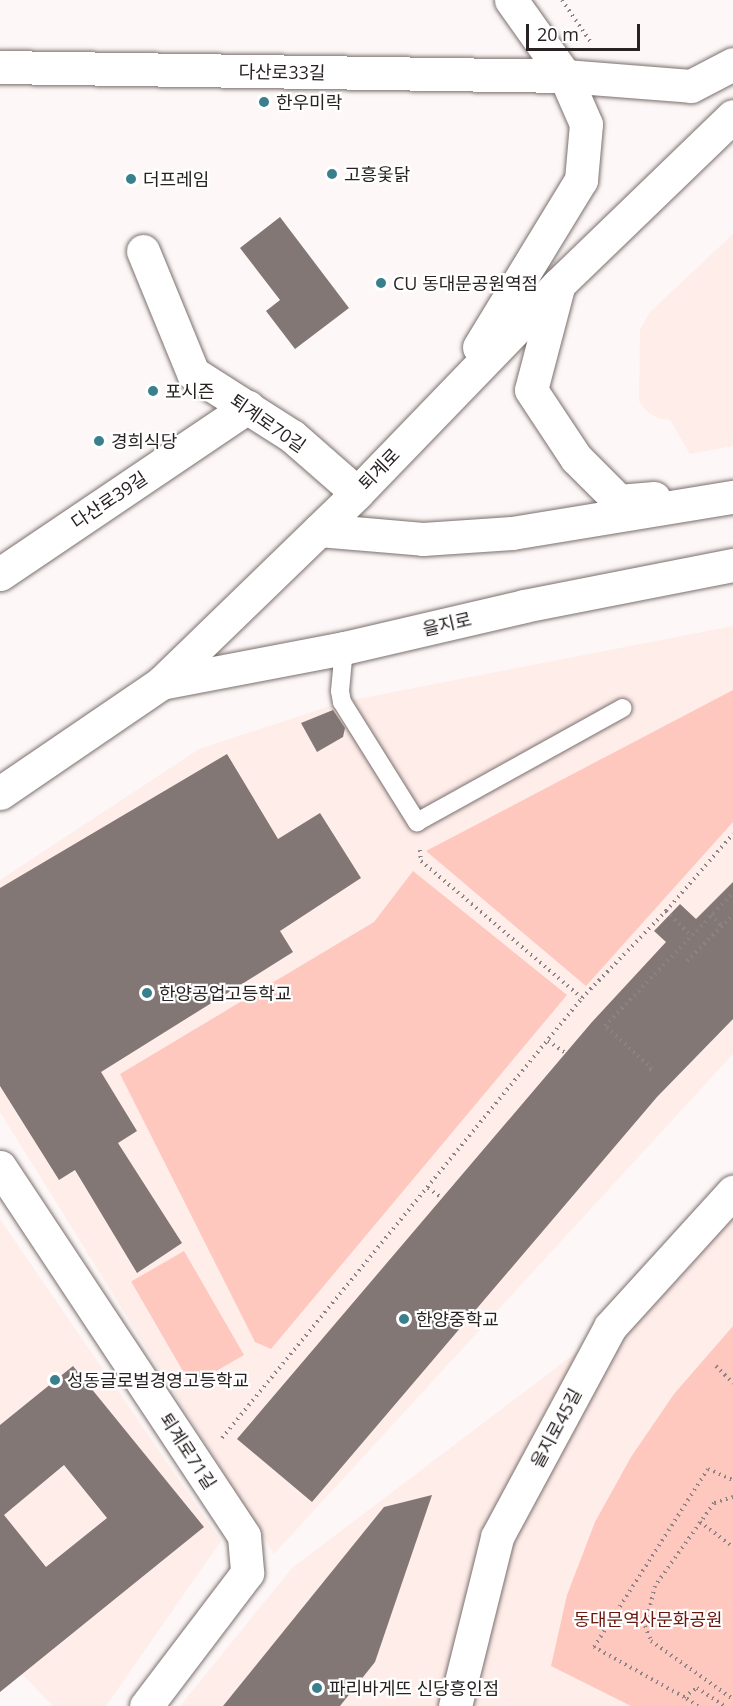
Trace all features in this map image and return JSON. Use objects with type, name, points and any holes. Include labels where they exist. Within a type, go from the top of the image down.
[{"type":"main road","points":[[445,400],[581,180],[586,124],[565,76],[511,0]]},
{"type":"main road","name":"다산로33길","points":[[0,67],[565,76],[691,86],[733,64]]},
{"type":"main road","name":"퇴계로","points":[[0,793],[161,683],[357,493],[558,285],[733,116]]},
{"type":"main road","name":"퇴계로70길","points":[[143,251],[193,372],[292,436],[357,493]]},
{"type":"main road","points":[[558,285],[531,390],[576,458],[620,501],[733,491]]},
{"type":"main road","name":"다산로39길","points":[[0,574],[248,407]]},
{"type":"main road","points":[[319,530],[423,539],[512,533],[733,497]]},
{"type":"main road","name":"을지로","points":[[161,683],[344,648],[524,606],[733,565]]},
{"type":"main road","name":"퇴계로71길","points":[[0,1167],[244,1536],[247,1573],[146,1706]]},
{"type":"main road","name":"을지로45길","points":[[455,1706],[497,1537],[610,1327],[733,1192]]},
{"type":"lane","points":[[344,648],[340,691],[342,702],[417,822],[623,708]]},
{"type":"path","points":[[562,0],[593,45]]},
{"type":"path","points":[[417,822],[421,861],[582,998]]},
{"type":"path","points":[[198,1467],[582,998],[666,911],[733,834]]},
{"type":"path","points":[[650,1070],[652,1069],[605,1026],[733,893]]},
{"type":"path","points":[[666,911],[692,936]]},
{"type":"path","points":[[711,915],[722,926]]},
{"type":"path","points":[[687,961],[733,915]]},
{"type":"path","points":[[548,1041],[566,1053]]},
{"type":"path","points":[[428,1188],[442,1198]]},
{"type":"path","points":[[716,1366],[733,1383]]},
{"type":"path","points":[[698,1706],[594,1647],[708,1469],[733,1480]]},
{"type":"path","points":[[732,1697],[651,1641],[645,1626],[655,1586],[714,1503],[733,1497]]},
{"type":"path","points":[[700,1522],[733,1546]]},
{"type":"path","points":[[684,1698],[697,1688],[725,1706]]},
{"type":"shaded area","points":[[733,234],[733,446],[690,454],[670,420],[657,418],[646,411],[639,401],[640,330],[650,312]]},
{"type":"shaded area","points":[[733,626],[733,1054],[274,1554],[0,1112],[0,880],[199,749],[342,702]]},
{"type":"shaded area","points":[[733,1192],[733,1706],[180,1706],[292,1568],[610,1327]]},
{"type":"shaded area","name":"성동글로벌경영고등학교","points":[[0,1219],[221,1541],[106,1706],[53,1706],[0,1652]]},
{"type":"green space","points":[[733,690],[733,822],[586,986],[426,851]]},
{"type":"green space","points":[[413,871],[567,995],[271,1349],[255,1342],[120,1074],[374,922]]},
{"type":"green space","points":[[184,1251],[244,1355],[191,1385],[131,1282]]},
{"type":"green space","name":"동대문역사문화공원","points":[[733,1326],[733,1706],[631,1706],[551,1666],[567,1595],[595,1522],[631,1457],[674,1394]]},
{"type":"building","points":[[280,217],[349,308],[295,349],[266,311],[280,300],[240,248]]},
{"type":"building","points":[[333,710],[345,728],[343,737],[317,752],[301,723]]},
{"type":"building","points":[[227,754],[278,839],[320,813],[361,878],[280,931],[293,952],[101,1072],[137,1131],[118,1143],[182,1243],[137,1273],[75,1170],[59,1180],[0,1086],[0,888]]},
{"type":"building","name":"한양중학교","points":[[733,882],[733,1019],[657,1097],[312,1502],[237,1439],[592,1022],[666,942],[654,931],[680,904],[696,919]]},
{"type":"building","points":[[73,1366],[204,1527],[0,1692],[0,1425]],"holes":[[[64,1465],[107,1518],[46,1567],[4,1515]]]},
{"type":"building","points":[[432,1495],[375,1662],[340,1706],[223,1706],[384,1507]]},
{"type":"place","name":"한우미락","points":[[264,102]]},
{"type":"place","name":"고흥옻닭","points":[[332,174]]},
{"type":"place","name":"더프레임","points":[[131,179]]},
{"type":"place","name":"CU 동대문공원역점","points":[[381,283]]},
{"type":"place","name":"포시즌","points":[[153,391]]},
{"type":"place","name":"경희식당","points":[[99,441]]},
{"type":"place","name":"한양공업고등학교","points":[[147,993]]},
{"type":"place","name":"한양중학교","points":[[404,1319]]},
{"type":"place","name":"성동글로벌경영고등학교","points":[[55,1380]]},
{"type":"place","name":"파리바게뜨 신당흥인점","points":[[317,1688]]}]
